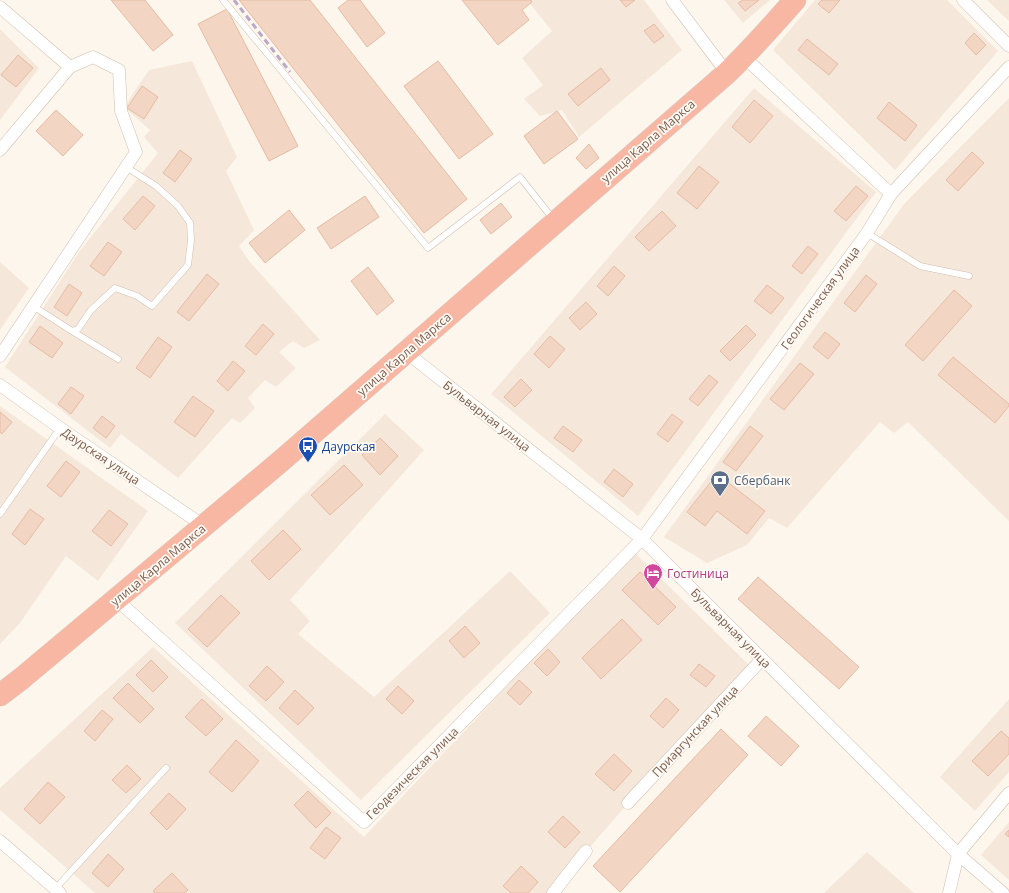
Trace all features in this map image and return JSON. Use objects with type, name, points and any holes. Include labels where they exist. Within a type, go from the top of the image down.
[{"type":"highway","name":"улица Карла Маркса","points":[[0,695],[281,461],[727,73],[744,57],[795,0]]},
{"type":"street","points":[[672,0],[727,73]]},
{"type":"street","points":[[963,0],[1009,46]]},
{"type":"street","points":[[0,7],[70,67]]},
{"type":"street","points":[[0,150],[70,67],[93,57],[119,70],[120,111],[136,152],[0,356]]},
{"type":"street","points":[[744,57],[891,194]]},
{"type":"street","name":"Геологическая улица","points":[[642,539],[867,233],[891,194],[1009,67]]},
{"type":"street","name":"Бульварная улица","points":[[406,352],[642,539],[958,854],[1003,893]]},
{"type":"street","name":"Даурская улица","points":[[0,385],[60,428],[204,526]]},
{"type":"street","name":"Геодезическая улица","points":[[116,599],[364,822],[642,539]]},
{"type":"street","name":"Приаргунская улица","points":[[628,803],[762,659]]},
{"type":"street","points":[[949,893],[958,854],[1009,793]]},
{"type":"street","points":[[0,841],[57,891]]},
{"type":"street","points":[[552,893],[586,851]]},
{"type":"lane","points":[[223,0],[428,248],[520,177],[555,222]]},
{"type":"lane","points":[[72,331],[78,329],[91,310],[115,288],[137,296],[152,306],[188,266],[191,240],[190,223],[178,206],[156,186],[126,168]]},
{"type":"lane","points":[[867,233],[920,266],[969,276]]},
{"type":"lane","points":[[34,306],[118,359]]},
{"type":"lane","points":[[0,514],[60,428]]},
{"type":"lane","points":[[57,891],[166,768]]},
{"type":"shaded area","points":[[527,0],[644,0],[682,50],[579,137],[562,110],[540,116],[524,99],[543,85],[522,58],[552,31]]},
{"type":"shaded area","points":[[724,0],[770,0],[743,23]]},
{"type":"shaded area","points":[[815,0],[947,0],[998,51],[895,170],[773,50]]},
{"type":"shaded area","points":[[987,0],[1009,0],[1009,21]]},
{"type":"shaded area","points":[[0,29],[39,68],[0,120]]},
{"type":"shaded area","points":[[192,61],[237,157],[226,171],[254,230],[239,246],[249,261],[320,340],[304,348],[293,341],[279,352],[296,368],[276,387],[265,380],[248,398],[255,408],[240,423],[232,418],[178,478],[121,434],[110,448],[5,367],[79,252],[158,153],[144,137],[150,130],[124,107],[149,70]]},
{"type":"shaded area","points":[[754,88],[876,192],[638,516],[491,394]]},
{"type":"shaded area","points":[[1009,98],[1009,521],[908,422],[894,433],[880,422],[787,528],[769,518],[747,545],[707,563],[664,537],[904,204]]},
{"type":"shaded area","points":[[0,262],[29,288],[0,330]]},
{"type":"shaded area","points":[[0,406],[148,511],[98,581],[66,556],[20,623],[0,644]]},
{"type":"shaded area","points":[[385,414],[424,450],[290,600],[310,621],[298,634],[374,697],[510,571],[550,613],[361,800],[175,623]]},
{"type":"shaded area","points":[[634,552],[751,667],[628,803],[550,893],[95,893],[0,810],[0,788],[153,647],[364,837]]},
{"type":"shaded area","points":[[1009,699],[1009,772],[975,811],[940,777]]},
{"type":"shaded area","points":[[1009,822],[1009,880],[981,855]]},
{"type":"shaded area","points":[[867,852],[914,893],[824,893]]},
{"type":"building","points":[[111,0],[145,0],[173,35],[153,51]]},
{"type":"building","points":[[239,0],[310,0],[467,199],[424,233]]},
{"type":"building","points":[[348,0],[360,0],[385,33],[367,47],[338,8]]},
{"type":"building","points":[[462,0],[531,0],[532,2],[522,10],[529,20],[498,45]]},
{"type":"building","points":[[620,0],[635,0],[626,7]]},
{"type":"building","points":[[743,0],[759,0],[745,11],[738,3]]},
{"type":"building","points":[[822,0],[840,0],[829,13],[818,4]]},
{"type":"building","points":[[227,9],[298,146],[269,161],[198,24]]},
{"type":"building","points":[[654,24],[664,36],[654,43],[644,31]]},
{"type":"building","points":[[974,33],[986,45],[976,55],[965,43]]},
{"type":"building","points":[[807,39],[838,64],[829,75],[798,50]]},
{"type":"building","points":[[18,55],[33,68],[16,87],[1,75]]},
{"type":"building","points":[[438,61],[493,134],[459,159],[404,86]]},
{"type":"building","points":[[601,68],[610,80],[578,106],[568,94]]},
{"type":"building","points":[[142,86],[158,97],[144,119],[127,108]]},
{"type":"building","points":[[754,100],[773,116],[750,143],[732,127]]},
{"type":"building","points":[[889,102],[917,125],[905,141],[877,118]]},
{"type":"building","points":[[56,110],[83,135],[63,156],[36,131]]},
{"type":"building","points":[[557,111],[578,139],[544,164],[524,136]]},
{"type":"building","points":[[589,144],[599,158],[586,169],[576,158]]},
{"type":"building","points":[[180,150],[192,159],[175,182],[163,173]]},
{"type":"building","points":[[972,152],[984,163],[958,191],[946,180]]},
{"type":"building","points":[[699,166],[719,182],[697,209],[677,193]]},
{"type":"building","points":[[856,186],[868,196],[846,221],[834,211]]},
{"type":"building","points":[[143,196],[155,206],[135,230],[123,219]]},
{"type":"building","points":[[365,196],[379,217],[331,249],[317,228]]},
{"type":"building","points":[[501,203],[512,217],[491,234],[480,220]]},
{"type":"building","points":[[289,210],[305,230],[265,263],[249,243]]},
{"type":"building","points":[[662,211],[676,226],[649,251],[635,237]]},
{"type":"building","points":[[108,242],[122,252],[104,276],[90,266]]},
{"type":"building","points":[[808,246],[818,254],[802,274],[792,266]]},
{"type":"building","points":[[614,266],[625,276],[608,296],[597,286]]},
{"type":"building","points":[[368,267],[394,301],[377,315],[351,281]]},
{"type":"building","points":[[207,274],[219,284],[189,321],[177,312]]},
{"type":"building","points":[[866,275],[877,284],[855,312],[844,303]]},
{"type":"building","points":[[69,284],[82,293],[67,316],[54,307]]},
{"type":"building","points":[[767,285],[784,298],[771,314],[754,301]]},
{"type":"building","points":[[954,290],[972,306],[923,361],[905,345]]},
{"type":"building","points":[[586,302],[597,314],[580,330],[569,318]]},
{"type":"building","points":[[263,324],[274,334],[256,355],[245,346]]},
{"type":"building","points":[[746,325],[756,335],[730,361],[720,351]]},
{"type":"building","points":[[40,326],[63,343],[52,358],[29,342]]},
{"type":"building","points":[[825,332],[840,344],[828,359],[813,347]]},
{"type":"building","points":[[550,336],[565,349],[549,368],[534,354]]},
{"type":"building","points":[[158,337],[172,347],[150,378],[136,368]]},
{"type":"building","points":[[953,357],[1009,404],[995,423],[938,375]]},
{"type":"building","points":[[233,361],[245,371],[228,391],[217,381]]},
{"type":"building","points":[[800,363],[814,374],[784,410],[770,399]]},
{"type":"building","points":[[709,375],[718,382],[698,406],[689,399]]},
{"type":"building","points":[[521,379],[532,390],[515,407],[504,397]]},
{"type":"building","points":[[71,387],[84,396],[71,414],[58,404]]},
{"type":"building","points":[[193,396],[214,411],[195,437],[174,422]]},
{"type":"building","points":[[0,412],[12,422],[2,434],[0,432]]},
{"type":"building","points":[[672,414],[683,422],[668,442],[657,434]]},
{"type":"building","points":[[102,416],[115,426],[106,438],[93,428]]},
{"type":"building","points":[[563,426],[582,440],[573,452],[554,438]]},
{"type":"building","points":[[750,426],[763,436],[736,471],[723,462]]},
{"type":"building","points":[[380,438],[398,456],[380,475],[362,455]]},
{"type":"building","points":[[66,461],[80,472],[61,497],[47,486]]},
{"type":"building","points":[[344,465],[363,485],[330,515],[311,495]]},
{"type":"building","points":[[614,469],[633,484],[623,497],[604,482]]},
{"type":"building","points":[[717,474],[765,511],[747,534],[717,511],[705,526],[687,512]]},
{"type":"building","points":[[30,509],[44,519],[25,545],[12,534]]},
{"type":"building","points":[[109,510],[128,524],[111,546],[92,531]]},
{"type":"building","points":[[283,530],[301,549],[269,580],[251,561]]},
{"type":"building","points":[[640,572],[676,607],[658,625],[622,590]]},
{"type":"building","points":[[758,577],[859,667],[839,689],[738,599]]},
{"type":"building","points":[[221,595],[240,613],[207,647],[188,629]]},
{"type":"building","points":[[622,619],[642,640],[601,679],[582,658]]},
{"type":"building","points":[[465,626],[480,643],[464,658],[449,641]]},
{"type":"building","points":[[548,649],[560,662],[547,676],[534,663]]},
{"type":"building","points":[[151,660],[168,677],[153,692],[136,675]]},
{"type":"building","points":[[699,664],[715,676],[706,687],[690,675]]},
{"type":"building","points":[[267,666],[284,682],[266,701],[249,686]]},
{"type":"building","points":[[519,680],[532,692],[520,705],[507,693]]},
{"type":"building","points":[[128,683],[154,709],[140,723],[113,698]]},
{"type":"building","points":[[398,686],[414,701],[402,714],[386,699]]},
{"type":"building","points":[[295,690],[314,708],[298,725],[279,708]]},
{"type":"building","points":[[666,698],[679,710],[663,728],[650,716]]},
{"type":"building","points":[[202,699],[223,719],[206,736],[185,717]]},
{"type":"building","points":[[102,710],[113,719],[95,741],[84,731]]},
{"type":"building","points":[[766,716],[799,746],[781,766],[748,736]]},
{"type":"building","points":[[721,729],[748,755],[620,892],[593,866]]},
{"type":"building","points":[[1001,731],[1009,738],[1009,754],[988,776],[972,761]]},
{"type":"building","points":[[236,740],[259,761],[232,792],[209,772]]},
{"type":"building","points":[[614,754],[632,771],[614,791],[595,774]]},
{"type":"building","points":[[127,765],[141,779],[126,793],[112,780]]},
{"type":"building","points":[[48,782],[65,797],[40,824],[24,809]]},
{"type":"building","points":[[308,791],[331,813],[316,828],[294,805]]},
{"type":"building","points":[[169,793],[186,809],[167,830],[150,813]]},
{"type":"building","points":[[563,816],[580,832],[565,848],[548,832]]},
{"type":"building","points":[[326,827],[341,838],[325,859],[310,848]]},
{"type":"building","points":[[1009,830],[1009,837],[1005,834]]},
{"type":"building","points":[[108,854],[124,869],[108,887],[92,873]]},
{"type":"building","points":[[521,866],[538,882],[528,893],[511,893],[503,886]]},
{"type":"building","points":[[172,873],[188,890],[184,893],[155,893],[153,891]]},
{"type":"railway","points":[[234,0],[290,72]]},
{"type":"place","name":"Даурская","points":[[308,463]]},
{"type":"place","name":"Сбербанк","points":[[720,497]]},
{"type":"place","name":"Гостиница","points":[[653,590]]}]
